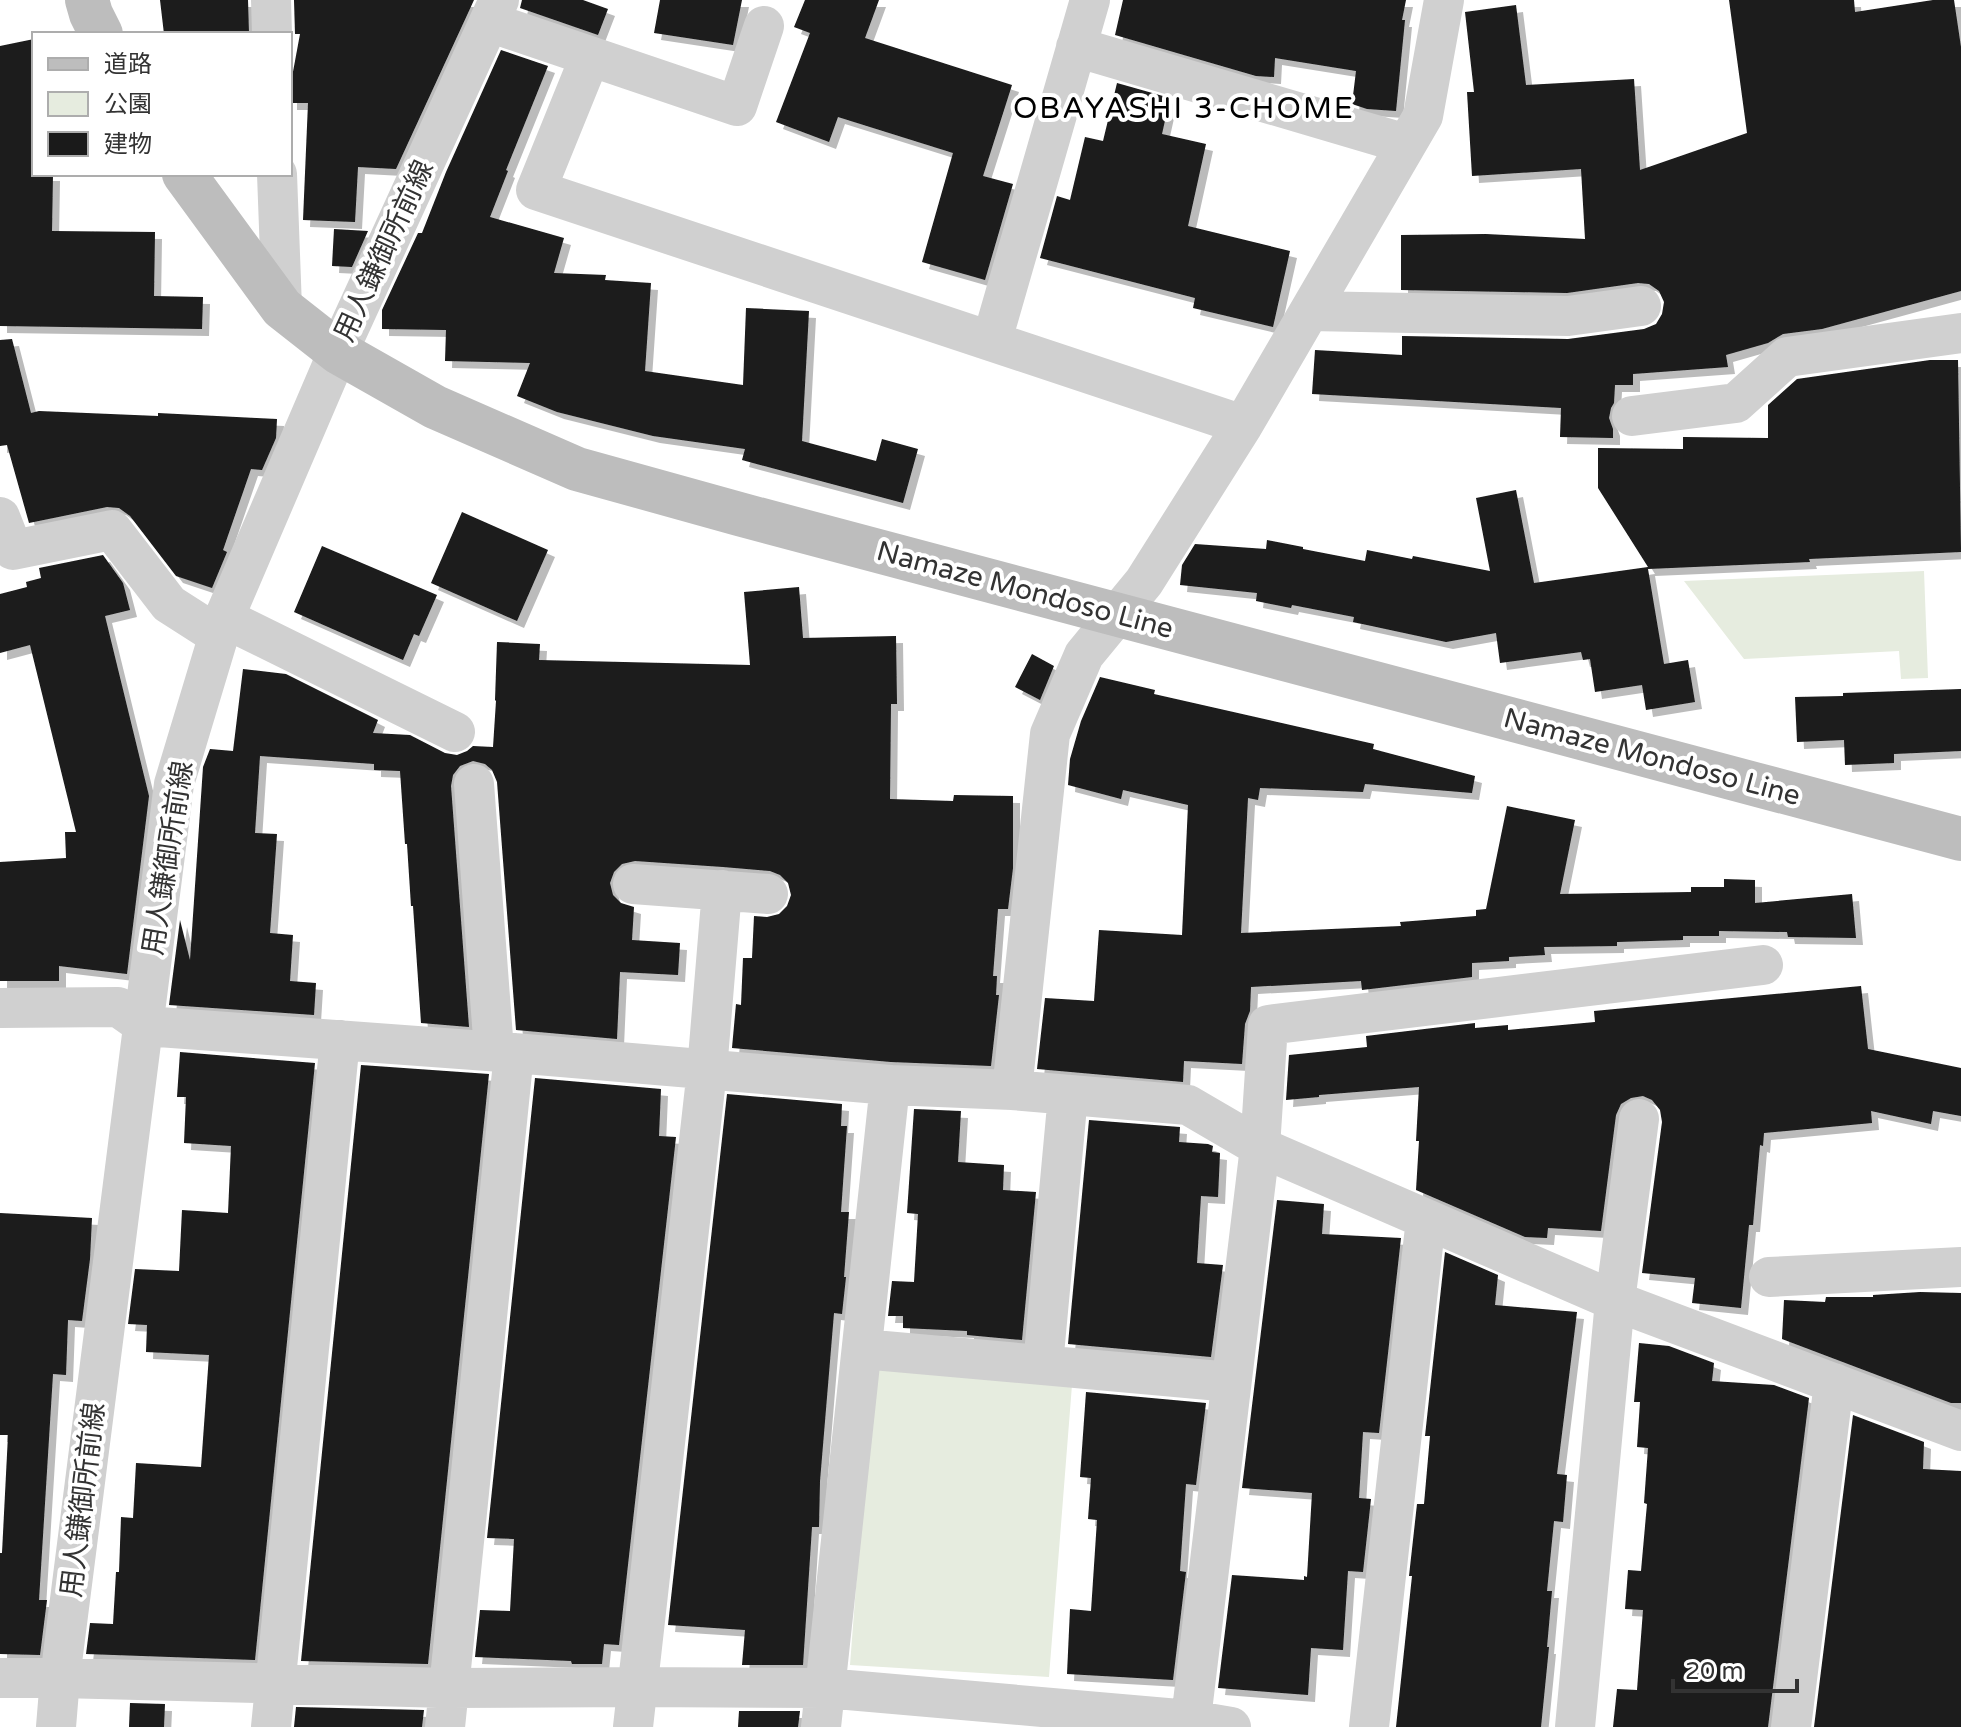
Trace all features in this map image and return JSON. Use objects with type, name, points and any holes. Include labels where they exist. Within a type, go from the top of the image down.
[{"type":"main road","points":[[87,0],[100,32]]},
{"type":"main road","name":"Namaze Mondoso Line","points":[[185,176],[282,308],[338,352],[435,407],[577,469],[1961,839]]},
{"type":"street","points":[[271,0],[272,32]]},
{"type":"street","points":[[992,340],[1090,0]]},
{"type":"street","points":[[1012,1090],[1050,734],[1084,655],[1144,582],[1243,425],[1423,116],[1444,0]]},
{"type":"street","points":[[494,11],[590,57],[737,106],[764,26]]},
{"type":"street","name":"用人鎌御所前線","points":[[56,1727],[174,784],[221,627],[338,352],[494,11]]},
{"type":"street","points":[[1076,47],[1406,144]]},
{"type":"street","points":[[590,57],[536,190],[1243,425]]},
{"type":"street","points":[[277,176],[282,308]]},
{"type":"street","points":[[1310,311],[1568,316],[1641,306]]},
{"type":"street","points":[[1632,416],[1736,403],[1787,357],[1961,333]]},
{"type":"street","points":[[0,517],[13,550],[112,530],[169,604],[455,732]]},
{"type":"street","points":[[445,1727],[504,1052],[474,784]]},
{"type":"street","points":[[633,884],[768,894]]},
{"type":"street","points":[[633,1727],[707,1070],[722,890]]},
{"type":"street","points":[[1190,1724],[1260,1147],[1268,1025],[1763,965]]},
{"type":"street","points":[[0,1008],[118,1007],[145,1026],[504,1052],[890,1085],[1012,1090],[1188,1105],[1260,1147],[1615,1301],[1961,1431]]},
{"type":"street","points":[[271,1727],[340,1040]]},
{"type":"street","points":[[823,1708],[890,1085]]},
{"type":"street","points":[[1043,1365],[1068,1095]]},
{"type":"street","points":[[1575,1727],[1615,1301],[1639,1119]]},
{"type":"street","points":[[1369,1727],[1426,1219]]},
{"type":"street","points":[[1769,1277],[1961,1267]]},
{"type":"street","points":[[862,1349],[1231,1382]]},
{"type":"street","points":[[1791,1727],[1834,1383]]},
{"type":"street","points":[[0,1678],[448,1688],[637,1687],[823,1708],[1231,1727]]},
{"type":"green space","points":[[1924,571],[1928,678],[1901,679],[1899,651],[1744,659],[1684,581]]},
{"type":"green space","points":[[873,1365],[1072,1385],[1049,1677],[850,1665]]},
{"type":"building","points":[[160,0],[248,0],[249,32],[164,32]]},
{"type":"building","points":[[294,0],[474,0],[396,169],[358,167],[355,222],[303,220],[308,103],[292,103],[292,77],[300,34],[295,34]]},
{"type":"building","points":[[522,0],[583,0],[608,9],[598,35],[520,8]]},
{"type":"building","points":[[660,0],[742,0],[733,45],[654,33]]},
{"type":"building","points":[[805,0],[879,0],[865,38],[1012,85],[983,176],[1013,184],[985,280],[922,262],[953,153],[838,117],[829,142],[776,122],[810,33],[794,27]]},
{"type":"building","points":[[1123,0],[1406,0],[1396,111],[1367,109],[1352,104],[1356,71],[1275,58],[1274,77],[1256,76],[1115,35]]},
{"type":"building","points":[[1729,0],[1854,0],[1855,12],[1933,0],[1954,0],[1961,47],[1961,291],[1822,329],[1783,334],[1768,343],[1726,355],[1728,367],[1633,374],[1633,385],[1615,385],[1609,418],[1613,438],[1560,437],[1561,408],[1312,394],[1315,350],[1402,355],[1402,336],[1568,339],[1644,329],[1656,324],[1664,302],[1659,291],[1649,284],[1567,293],[1401,290],[1401,235],[1486,234],[1585,239],[1581,169],[1472,176],[1467,92],[1474,92],[1465,12],[1516,5],[1526,85],[1634,79],[1640,170],[1747,133]]},
{"type":"building","points":[[32,39],[32,176],[53,176],[52,231],[155,232],[154,296],[203,297],[202,329],[0,326],[0,46]]},
{"type":"building","points":[[501,50],[548,66],[490,217],[564,238],[554,273],[606,275],[605,280],[651,283],[645,371],[743,385],[746,308],[809,311],[802,441],[876,461],[882,439],[918,449],[903,503],[742,460],[745,449],[653,436],[557,412],[517,396],[530,363],[445,361],[446,330],[382,329],[382,310],[418,233],[422,233]]},
{"type":"building","points":[[1117,83],[1170,98],[1162,134],[1206,144],[1188,226],[1290,251],[1273,327],[1193,308],[1195,298],[1040,258],[1057,196],[1070,200],[1085,137],[1103,141]]},
{"type":"building","points":[[334,229],[368,231],[352,267],[332,266]]},
{"type":"building","points":[[12,339],[31,413],[158,416],[158,413],[277,419],[276,438],[262,470],[251,469],[223,550],[227,552],[212,588],[176,576],[130,516],[119,508],[107,507],[29,523],[7,445],[0,446],[0,340]]},
{"type":"building","points":[[1930,360],[1958,360],[1961,552],[1648,569],[1664,664],[1688,660],[1695,702],[1646,710],[1642,685],[1595,692],[1590,659],[1583,660],[1581,652],[1500,663],[1496,633],[1446,642],[1353,622],[1354,617],[1256,601],[1257,593],[1180,585],[1182,565],[1195,544],[1266,549],[1267,540],[1365,561],[1367,550],[1490,571],[1476,498],[1516,490],[1534,583],[1648,567],[1598,488],[1598,448],[1683,449],[1683,437],[1768,438],[1768,405],[1797,379]]},
{"type":"building","points":[[462,512],[548,550],[517,621],[431,583]]},
{"type":"building","points":[[322,546],[437,595],[419,636],[414,634],[403,660],[294,612]]},
{"type":"building","points":[[103,555],[123,583],[130,610],[105,616],[149,796],[127,974],[59,966],[59,981],[0,981],[0,862],[66,858],[65,832],[76,832],[30,645],[0,653],[0,594],[27,587],[26,582],[41,578],[39,568]]},
{"type":"building","points":[[799,587],[803,638],[896,636],[897,704],[891,704],[890,799],[953,801],[954,795],[1013,796],[1013,868],[1008,909],[998,909],[993,976],[997,976],[996,995],[999,995],[991,1066],[891,1062],[732,1048],[736,1004],[741,1005],[743,958],[752,958],[754,916],[779,914],[787,906],[791,895],[788,883],[780,875],[770,871],[723,867],[635,861],[622,864],[614,872],[610,883],[613,895],[621,903],[634,907],[632,940],[680,943],[678,975],[620,972],[617,1039],[516,1030],[497,782],[492,770],[485,764],[473,761],[460,766],[453,775],[451,786],[469,1027],[421,1023],[400,771],[374,770],[374,764],[260,756],[255,833],[277,834],[270,933],[293,935],[290,981],[316,983],[314,1015],[169,1005],[180,920],[190,960],[203,767],[210,749],[233,751],[243,669],[286,674],[378,720],[373,733],[410,735],[445,753],[457,755],[473,746],[493,747],[497,642],[540,644],[539,660],[750,665],[744,592]]},
{"type":"building","points":[[1032,654],[1054,666],[1040,700],[1015,687]]},
{"type":"building","points":[[1100,677],[1155,690],[1154,694],[1374,744],[1373,749],[1475,776],[1472,793],[1365,784],[1363,792],[1260,788],[1258,800],[1248,798],[1241,933],[1401,926],[1400,922],[1476,916],[1476,910],[1486,909],[1507,806],[1575,820],[1560,894],[1691,892],[1691,887],[1724,887],[1724,879],[1755,880],[1755,903],[1852,894],[1856,938],[1788,937],[1787,932],[1719,931],[1719,936],[1683,936],[1683,940],[1617,942],[1617,946],[1544,947],[1545,955],[1472,963],[1472,977],[1362,990],[1361,981],[1251,987],[1242,1064],[1184,1061],[1183,1082],[1037,1069],[1045,998],[1094,1001],[1099,930],[1182,935],[1188,805],[1123,790],[1121,799],[1068,785],[1070,759],[1081,721]]},
{"type":"building","points":[[1961,689],[1961,751],[1894,754],[1894,763],[1845,765],[1844,740],[1797,742],[1795,697]]},
{"type":"building","points":[[1861,986],[1868,1049],[1961,1068],[1961,1116],[1933,1111],[1931,1124],[1871,1111],[1872,1123],[1764,1133],[1763,1146],[1760,1145],[1753,1225],[1749,1225],[1741,1308],[1692,1303],[1695,1278],[1642,1273],[1662,1122],[1660,1110],[1652,1100],[1643,1096],[1631,1098],[1621,1104],[1616,1115],[1601,1231],[1548,1228],[1547,1238],[1525,1237],[1416,1190],[1419,1087],[1286,1100],[1289,1055],[1367,1047],[1366,1036],[1475,1023],[1475,1028],[1508,1025],[1508,1030],[1595,1022],[1594,1011]]},
{"type":"building","points":[[180,1052],[315,1063],[255,1660],[86,1654],[90,1623],[113,1624],[121,1517],[133,1518],[136,1463],[201,1467],[209,1355],[146,1352],[147,1325],[128,1324],[135,1269],[179,1271],[182,1210],[228,1213],[231,1146],[184,1143],[186,1097],[177,1097]]},
{"type":"building","points":[[361,1065],[489,1074],[428,1664],[301,1661]]},
{"type":"building","points":[[535,1078],[661,1089],[659,1136],[676,1137],[619,1645],[604,1644],[602,1664],[475,1657],[480,1610],[510,1611],[514,1539],[487,1538]]},
{"type":"building","points":[[727,1094],[842,1104],[841,1126],[847,1126],[841,1212],[849,1212],[846,1277],[842,1314],[834,1313],[819,1527],[812,1527],[803,1665],[742,1665],[745,1630],[668,1625]]},
{"type":"building","points":[[914,1109],[961,1111],[958,1162],[1004,1165],[1003,1190],[1036,1192],[1022,1340],[967,1335],[967,1331],[903,1328],[903,1316],[888,1316],[892,1281],[914,1282],[918,1214],[907,1213]]},
{"type":"building","points":[[1089,1120],[1180,1127],[1179,1142],[1208,1144],[1213,1146],[1212,1152],[1220,1153],[1218,1197],[1201,1196],[1197,1263],[1223,1265],[1211,1357],[1068,1344]]},
{"type":"building","points":[[1277,1200],[1324,1204],[1322,1234],[1401,1238],[1379,1433],[1363,1432],[1359,1498],[1371,1499],[1363,1572],[1348,1571],[1343,1650],[1311,1648],[1308,1695],[1218,1688],[1232,1575],[1304,1580],[1304,1576],[1307,1577],[1312,1493],[1242,1488]]},
{"type":"building","points":[[0,1213],[92,1218],[82,1321],[68,1320],[66,1375],[53,1374],[39,1600],[47,1600],[40,1655],[0,1654],[0,1553],[8,1435],[0,1435]]},
{"type":"building","points":[[1445,1252],[1498,1275],[1495,1305],[1577,1312],[1557,1474],[1567,1475],[1563,1522],[1554,1521],[1547,1591],[1552,1591],[1549,1647],[1541,1727],[1396,1727],[1417,1504],[1424,1504],[1430,1436],[1425,1436]]},
{"type":"building","points":[[1920,1292],[1961,1293],[1961,1403],[1951,1403],[1782,1339],[1784,1300],[1825,1302],[1826,1297],[1873,1297]]},
{"type":"building","points":[[1639,1343],[1669,1346],[1714,1363],[1712,1381],[1774,1385],[1809,1398],[1768,1727],[1613,1727],[1617,1689],[1637,1690],[1643,1610],[1625,1609],[1628,1570],[1641,1571],[1647,1504],[1644,1503],[1648,1448],[1637,1447],[1640,1402],[1634,1402]]},
{"type":"building","points":[[1086,1392],[1206,1403],[1196,1485],[1186,1484],[1180,1571],[1186,1572],[1173,1680],[1067,1674],[1070,1609],[1091,1611],[1097,1520],[1088,1519],[1091,1478],[1080,1477]]},
{"type":"building","points":[[1853,1415],[1924,1442],[1923,1469],[1961,1471],[1961,1727],[1814,1727]]},
{"type":"building","points":[[130,1703],[165,1704],[164,1727],[129,1727]]},
{"type":"building","points":[[296,1707],[424,1710],[422,1727],[294,1727]]},
{"type":"building","points":[[739,1711],[800,1711],[798,1727],[738,1727]]},
{"type":"district","name":"OBAYASHI 3-CHOME","points":[[1184,108]]}]
